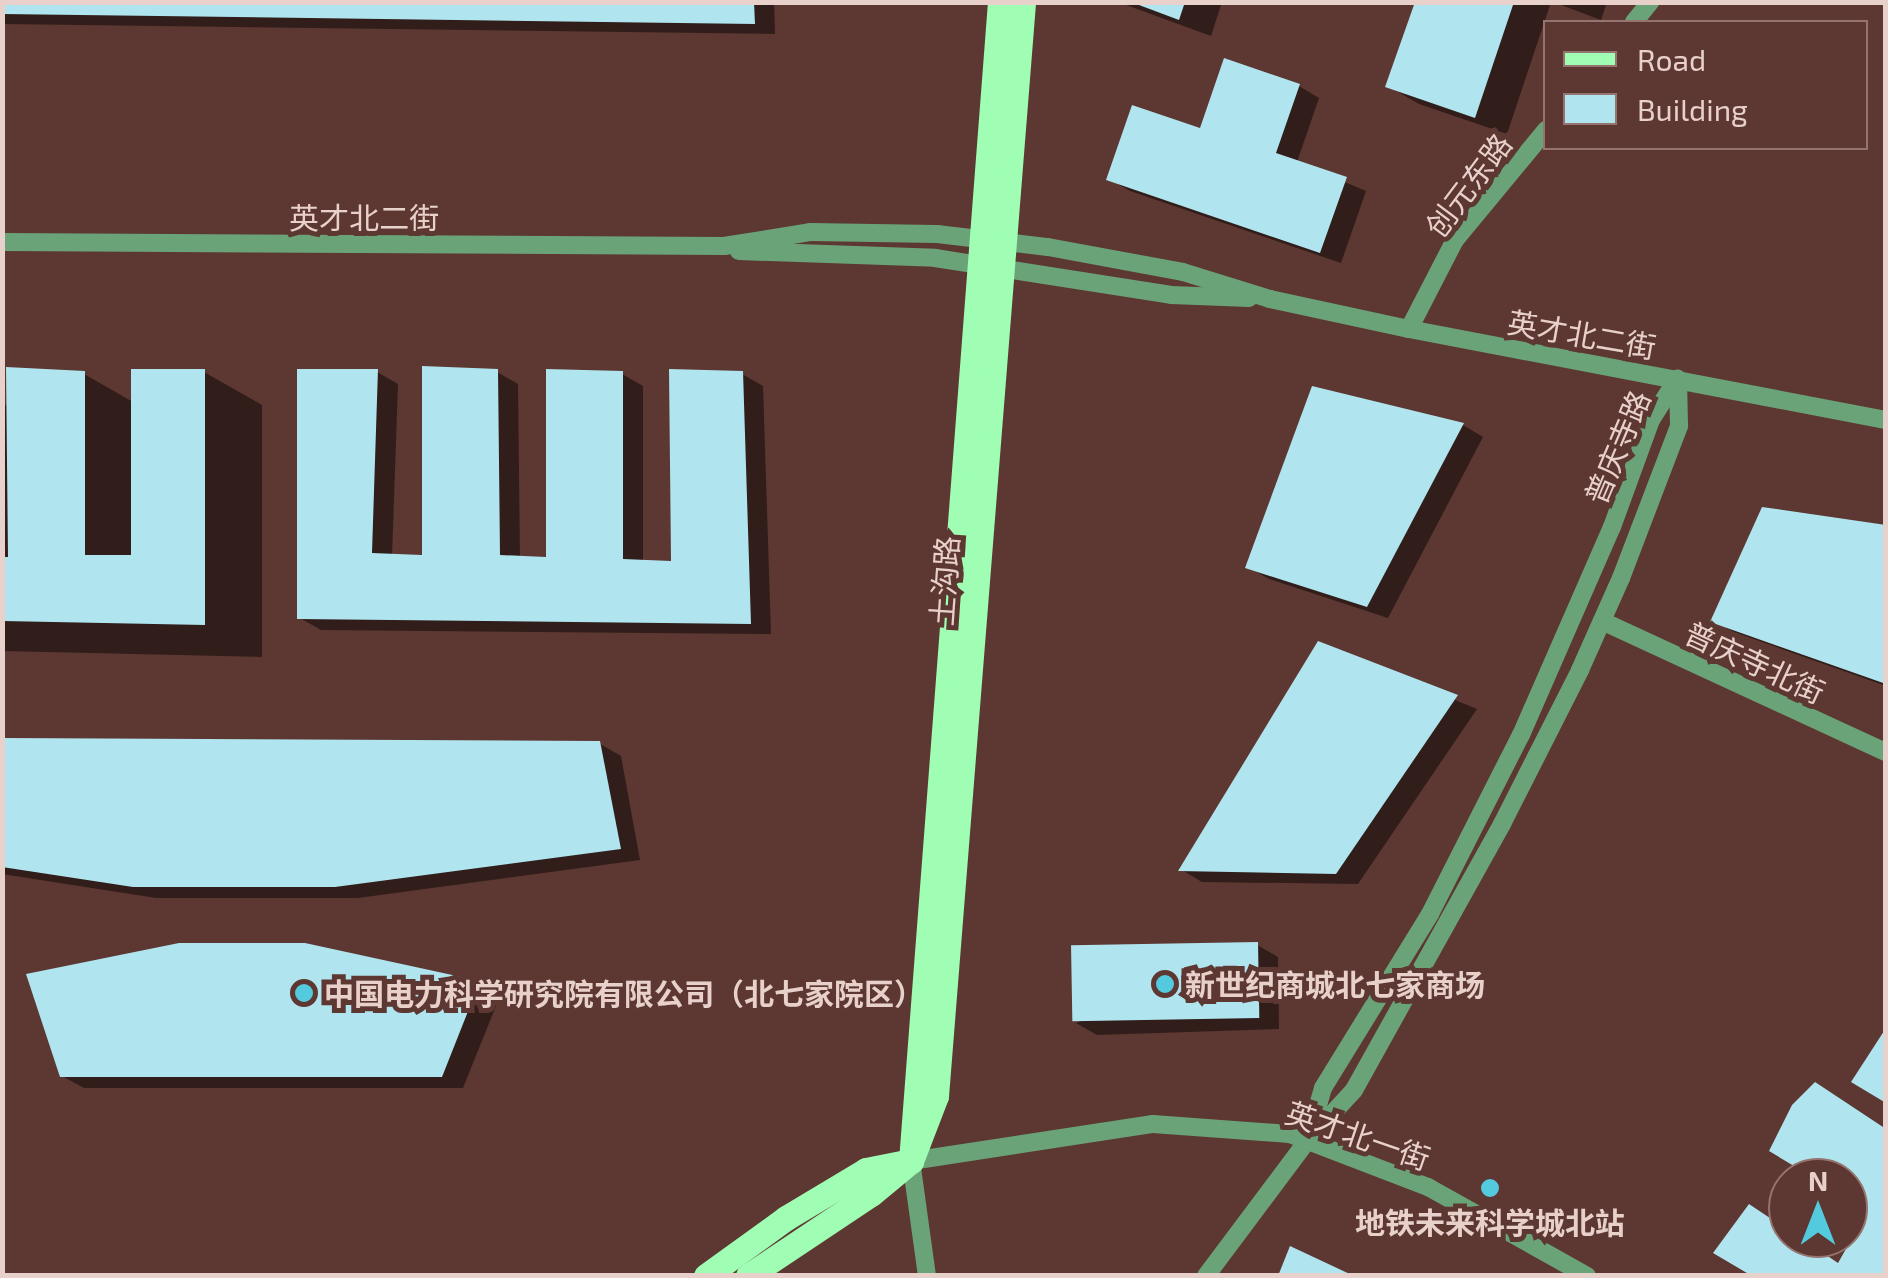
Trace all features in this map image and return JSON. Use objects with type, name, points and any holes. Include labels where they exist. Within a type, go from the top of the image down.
[{"type":"main road","name":"土沟路","points":[[748,1276],[871,1194],[911,1161],[936,1096],[991,253],[1000,2]]},
{"type":"main road","name":"土沟路","points":[[991,253],[1023,2]]},
{"type":"main road","points":[[706,1276],[786,1218],[866,1170],[911,1161]]},
{"type":"street","name":"创元东路","points":[[1409,330],[1455,240],[1543,134]]},
{"type":"street","name":"英才北二街","points":[[2,242],[724,246],[746,252],[934,258],[991,253],[1183,272],[1270,298],[1409,330],[1886,420]]},
{"type":"street","name":"英才北二街","points":[[991,253],[1171,295],[1270,298]]},
{"type":"street","name":"普庆寺路","points":[[1206,1276],[1307,1141],[1362,1076],[1502,824],[1602,621],[1678,426],[1678,379]]},
{"type":"street","name":"普庆寺路","points":[[1307,1141],[1323,1088],[1430,914],[1521,735],[1605,544],[1652,420],[1678,379]]},
{"type":"street","name":"普庆寺北街","points":[[1602,621],[1886,752]]},
{"type":"street","name":"英才北一街","points":[[911,1161],[1153,1124],[1290,1134],[1428,1187],[1587,1276]]},
{"type":"street","points":[[911,1161],[928,1276]]},
{"type":"building","points":[[2,2],[754,2],[755,24],[2,14]]},
{"type":"building","points":[[1131,2],[1185,2],[1179,20]]},
{"type":"building","points":[[1415,2],[1514,2],[1475,118],[1385,87]]},
{"type":"building","points":[[1224,58],[1300,84],[1276,153],[1347,177],[1320,253],[1106,180],[1132,105],[1200,128]]},
{"type":"building","points":[[422,366],[498,369],[500,555],[546,557],[546,369],[623,371],[623,559],[671,561],[669,369],[743,371],[751,624],[297,619],[297,369],[378,369],[372,553],[422,555]]},
{"type":"building","points":[[6,367],[85,371],[85,555],[131,555],[131,369],[205,369],[205,625],[2,621],[2,557],[8,557]]},
{"type":"building","points":[[1312,386],[1464,423],[1367,607],[1245,568]]},
{"type":"building","points":[[1762,507],[1886,525],[1886,684],[1710,622]]},
{"type":"building","points":[[1318,641],[1458,695],[1336,874],[1178,871]]},
{"type":"building","points":[[2,738],[600,741],[621,849],[335,887],[133,887],[2,867]]},
{"type":"building","name":"新世纪商城北七家商场","points":[[1258,942],[1259,1018],[1072,1021],[1071,945]]},
{"type":"building","points":[[179,943],[305,943],[480,981],[442,1077],[60,1077],[26,974]]},
{"type":"building","points":[[1886,1028],[1886,1103],[1851,1082]]},
{"type":"building","points":[[1815,1082],[1886,1129],[1886,1276],[1752,1276],[1713,1253],[1749,1204],[1768,1217],[1768,1258],[1831,1258],[1838,1263],[1841,1258],[1868,1258],[1868,1158],[1781,1158],[1769,1151],[1792,1105]]},
{"type":"building","points":[[1290,1246],[1354,1276],[1278,1276]]},
{"type":"place","name":"新世纪商城北七家商场","points":[[1165,984]]},
{"type":"place","name":"中国电力科学研究院有限公司（北七家院区）","points":[[304,993]]},
{"type":"place","name":"地铁未来科学城北站","points":[[1490,1188]]}]
